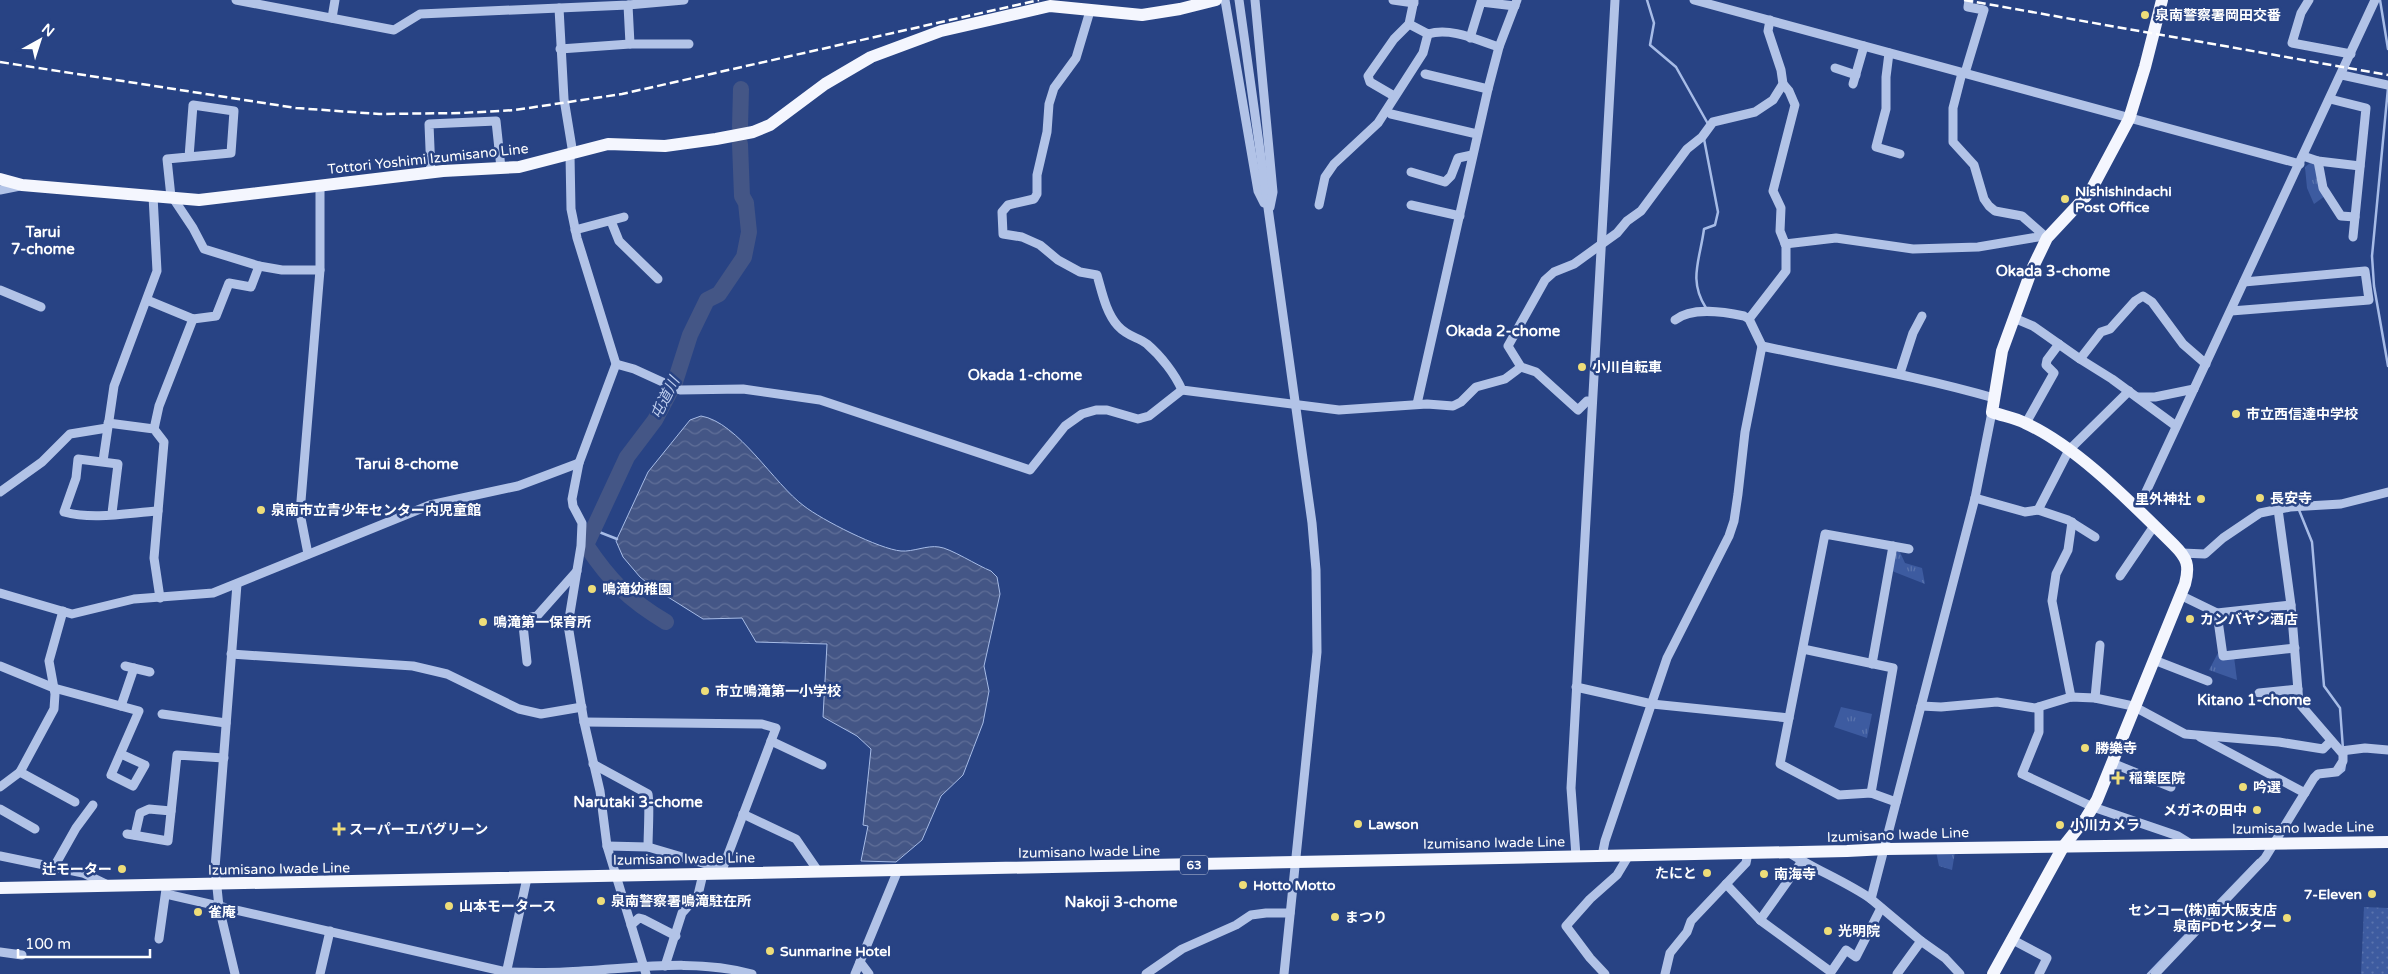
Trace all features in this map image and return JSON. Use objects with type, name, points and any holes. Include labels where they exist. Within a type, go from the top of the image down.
[{"type":"main road","name":"Tottori Yoshimi Izumisano Line","points":[[0,179],[22,185],[199,200],[431,173],[519,167],[608,144],[666,146],[753,132],[770,125],[825,84],[871,57],[941,31],[1050,6],[1142,15],[1180,10],[1216,0]]},
{"type":"main road","points":[[1993,974],[2063,847],[2093,806],[2154,660],[2188,571],[2186,558],[2182,553],[2138,509],[2068,450],[2026,423],[1992,412],[2002,351],[2045,237],[2090,192],[2129,119],[2145,67],[2162,0]]},
{"type":"main road","name":"Izumisano Iwade Line","points":[[0,888],[112,887],[166,890],[216,885],[703,874],[722,871],[898,870],[1886,849],[2388,842]]},
{"type":"street","points":[[236,0],[394,30],[420,14],[628,5],[684,0]]},
{"type":"street","points":[[332,18],[336,0]]},
{"type":"street","points":[[1225,0],[1258,191],[1269,215]]},
{"type":"street","points":[[1239,0],[1312,523],[1317,611],[1313,698],[1284,974]]},
{"type":"street","points":[[1255,0],[1272,192],[1269,215]]},
{"type":"street","points":[[1393,0],[1414,2],[1409,24],[1394,39],[1368,76],[1370,82],[1394,96]]},
{"type":"street","points":[[1576,856],[1571,788],[1615,0]]},
{"type":"street","points":[[1694,0],[2129,119],[2302,160],[2360,166]]},
{"type":"street","points":[[1969,0],[1968,7],[1984,10],[1953,108],[1953,142],[1974,165],[1984,199],[1989,206],[1995,211],[2022,216],[2045,237]]},
{"type":"street","points":[[2309,0],[2301,14],[2292,43],[2351,54]]},
{"type":"street","points":[[2138,509],[2342,75],[2375,0]]},
{"type":"street","points":[[1417,404],[1488,89],[1499,46],[1516,3],[1481,2],[1470,38]]},
{"type":"street","points":[[628,5],[630,44]]},
{"type":"street","points":[[559,8],[564,99],[571,154],[571,209],[575,230],[616,364],[580,463],[572,498],[573,506],[582,523],[568,625],[607,846],[645,970]]},
{"type":"street","points":[[1090,10],[1076,58],[1054,88],[1049,104],[1047,132],[1037,175],[1037,194],[1034,199],[1008,205],[1002,212],[1004,234],[1022,237],[1040,245],[1058,260],[1080,272],[1097,275],[1110,313],[1117,325],[1132,338],[1146,343],[1174,372],[1182,390]]},
{"type":"street","points":[[1592,402],[1587,401],[1578,410],[1536,372],[1521,367],[1508,346],[1545,280],[1554,272],[1574,264],[1617,233],[1626,221],[1641,210],[1687,150],[1713,122],[1755,112],[1766,106],[1779,93],[1783,84],[1781,70],[1768,31],[1770,20]]},
{"type":"street","points":[[1409,24],[1428,34],[1437,31],[1449,32],[1499,46]]},
{"type":"street","points":[[1319,205],[1325,177],[1334,164],[1378,123],[1423,53],[1428,34]]},
{"type":"street","points":[[560,49],[630,44],[689,44]]},
{"type":"street","points":[[1853,84],[1864,46]]},
{"type":"street","points":[[1889,53],[1886,77],[1886,109],[1876,147],[1900,154]]},
{"type":"street","points":[[1835,68],[1856,74]]},
{"type":"street","points":[[1425,74],[1488,89]]},
{"type":"street","points":[[2342,75],[2388,85]]},
{"type":"street","points":[[1749,319],[1786,270],[1785,244],[1780,231],[1781,208],[1773,191],[1795,105],[1789,90],[1783,84]]},
{"type":"street","points":[[2330,99],[2366,108],[2353,237]]},
{"type":"street","points":[[189,157],[193,105],[234,111],[231,152],[189,157],[167,159],[172,197],[194,228],[204,249],[259,266],[282,270],[320,270]]},
{"type":"street","points":[[1391,114],[1477,134]]},
{"type":"street","points":[[431,173],[429,124],[496,122],[501,168]]},
{"type":"street","points":[[1411,172],[1445,182],[1451,176],[1458,158],[1472,155]]},
{"type":"street","points":[[2318,162],[2323,188],[2341,216],[2355,217]]},
{"type":"street","points":[[0,190],[22,185]]},
{"type":"street","points":[[308,554],[300,513],[320,270],[320,185]]},
{"type":"street","points":[[104,461],[114,386],[157,271],[153,196]]},
{"type":"street","points":[[1411,205],[1460,216]]},
{"type":"street","points":[[575,230],[624,217]]},
{"type":"street","points":[[611,221],[619,241],[658,279]]},
{"type":"street","points":[[1785,244],[1836,238],[1913,249],[1978,247],[2045,237]]},
{"type":"street","points":[[147,300],[193,319],[216,316],[229,283],[251,287],[259,266]]},
{"type":"street","points":[[2231,311],[2369,300],[2365,271],[2244,282]]},
{"type":"street","points":[[0,290],[41,308]]},
{"type":"street","points":[[2080,359],[2101,332],[2110,329],[2135,301],[2144,296],[2152,302],[2183,344],[2206,364]]},
{"type":"street","points":[[1602,856],[1605,841],[1667,658],[1729,536],[1734,521],[1745,432],[1762,346],[1749,319],[1730,313],[1700,312],[1680,316],[1675,320]]},
{"type":"street","points":[[1900,373],[1912,333],[1922,316]]},
{"type":"street","points":[[2014,318],[2033,326],[2129,391],[2176,426]]},
{"type":"street","points":[[160,598],[154,558],[164,442],[154,429],[158,406],[193,319]]},
{"type":"street","points":[[2026,423],[2054,373],[2046,365],[2047,360],[2059,344]]},
{"type":"street","points":[[1762,346],[1868,369],[1900,373],[1994,398]]},
{"type":"street","points":[[616,364],[634,369],[680,390],[743,389],[820,400],[1030,470],[1065,426],[1082,414],[1096,410],[1107,410],[1138,420],[1149,416],[1182,390],[1295,406],[1339,410],[1417,404],[1453,406],[1462,402],[1476,387],[1504,379],[1521,367]]},
{"type":"street","points":[[2137,397],[2155,397],[2194,389]]},
{"type":"street","points":[[2038,510],[2068,450],[2129,391]]},
{"type":"street","points":[[1871,899],[1886,849],[1896,802],[1975,498],[1992,412]]},
{"type":"street","points":[[0,492],[42,462],[70,434],[108,425],[154,429]]},
{"type":"street","points":[[112,513],[118,464],[78,458],[76,478],[64,512],[74,515],[158,511]]},
{"type":"street","points":[[0,593],[72,614],[134,599],[196,596],[237,584],[430,505],[518,486],[580,463]]},
{"type":"street","points":[[2182,553],[2205,554],[2242,523],[2260,513],[2278,509],[2348,502],[2388,492]]},
{"type":"street","points":[[1975,498],[2025,512],[2038,510],[2072,522],[2095,537]]},
{"type":"street","points":[[2155,974],[2265,858],[2318,774],[2336,772],[2343,761],[2341,751],[2299,703],[2291,605],[2278,509]]},
{"type":"street","points":[[2070,697],[2052,601],[2056,574],[2068,550],[2072,522]]},
{"type":"street","points":[[2120,576],[2154,526]]},
{"type":"street","points":[[1896,802],[1871,793],[1839,795],[1780,764],[1825,534],[1909,550]]},
{"type":"street","points":[[1872,664],[1893,546]]},
{"type":"street","points":[[528,662],[524,625],[531,617],[537,616],[577,570]]},
{"type":"street","points":[[235,974],[219,907],[215,868],[237,584]]},
{"type":"street","points":[[2180,595],[2217,612],[2291,605]]},
{"type":"street","points":[[0,786],[20,772],[54,709],[54,688],[49,661],[63,611]]},
{"type":"street","points":[[2217,612],[2223,656],[2295,648]]},
{"type":"street","points":[[2095,698],[2100,645]]},
{"type":"street","points":[[1803,649],[1893,668],[1871,793]]},
{"type":"street","points":[[232,654],[413,666],[447,674],[519,709],[541,714],[582,707]]},
{"type":"street","points":[[2154,660],[2208,681]]},
{"type":"street","points":[[0,666],[54,688],[139,710],[121,754]]},
{"type":"street","points":[[121,706],[130,668],[150,672]]},
{"type":"street","points":[[1576,687],[1652,704],[1789,718]]},
{"type":"street","points":[[2259,693],[2298,689]]},
{"type":"street","points":[[1921,706],[1941,707],[1996,702],[2039,707],[2070,697],[2095,698],[2134,706],[2185,734],[2279,742],[2323,749],[2332,741]]},
{"type":"street","points":[[2039,707],[2039,732],[2022,774],[2093,806],[2178,836],[2192,845]]},
{"type":"street","points":[[162,714],[226,723]]},
{"type":"street","points":[[584,722],[762,724],[776,728],[722,871],[648,847],[607,846]]},
{"type":"street","points":[[2197,735],[2305,793]]},
{"type":"street","points":[[771,742],[822,765]]},
{"type":"street","points":[[2341,751],[2365,748],[2388,750]]},
{"type":"street","points":[[171,811],[149,809],[140,813],[131,835],[168,841],[177,755],[224,758]]},
{"type":"street","points":[[2112,763],[2171,787]]},
{"type":"street","points":[[593,764],[648,794],[650,800],[647,816],[648,847]]},
{"type":"street","points":[[20,772],[75,802]]},
{"type":"street","points":[[54,867],[76,828],[93,806]]},
{"type":"street","points":[[0,809],[35,829]]},
{"type":"street","points":[[743,814],[796,839],[818,871]]},
{"type":"street","points":[[1788,852],[1802,862],[1851,885],[1871,899],[1921,941],[1945,958],[1960,974]]},
{"type":"street","points":[[1666,974],[1672,948],[1687,932],[1691,921],[1746,863],[1748,853]]},
{"type":"street","points":[[1605,974],[1590,958],[1566,926],[1590,899],[1617,875],[1629,855]]},
{"type":"street","points":[[0,856],[83,873],[112,887]]},
{"type":"street","points":[[1760,920],[1802,862]]},
{"type":"street","points":[[855,974],[898,870]]},
{"type":"street","points":[[665,966],[685,908],[701,888],[703,874]]},
{"type":"street","points":[[506,973],[527,878]]},
{"type":"street","points":[[1726,884],[1760,920],[1832,973],[1846,950],[1856,957],[1881,908]]},
{"type":"street","points":[[159,939],[166,890],[219,907],[506,973],[645,970],[665,966],[752,974]]},
{"type":"street","points":[[1146,974],[1182,949],[1236,925],[1251,915],[1290,913]]},
{"type":"street","points":[[630,925],[639,918],[676,936]]},
{"type":"street","points":[[320,974],[330,931]]},
{"type":"street","points":[[2012,939],[2047,958],[2039,974]]},
{"type":"street","points":[[1898,974],[1921,941]]},
{"type":"street","points":[[0,952],[22,955]]},
{"type":"street","points":[[860,962],[869,974]]},
{"type":"green space","points":[[2310,163],[2315,164],[2316,173],[2319,173],[2325,196],[2314,204],[2307,188],[2305,167]]},
{"type":"green space","points":[[1899,550],[1905,563],[1922,568],[1925,584],[1892,571],[1895,555]]},
{"type":"green space","points":[[2219,651],[2234,657],[2237,680],[2209,670]]},
{"type":"green space","points":[[1841,707],[1872,714],[1867,738],[1834,727]]},
{"type":"green space","points":[[1936,851],[1955,852],[1952,870],[1939,866]]},
{"type":"green space","points":[[2364,907],[2388,908],[2388,974],[2361,974]]},
{"type":"water","points":[[701,416],[715,421],[742,441],[792,496],[812,512],[837,526],[865,540],[891,549],[906,551],[930,547],[944,548],[991,571],[997,577],[1000,594],[984,666],[989,691],[983,723],[963,775],[941,796],[922,840],[896,862],[861,861],[868,826],[863,825],[871,749],[857,736],[823,717],[827,644],[756,642],[742,618],[703,619],[652,587],[640,577],[623,557],[616,541],[648,472],[690,420]]},
{"type":"waterway","points":[[1647,0],[1654,23],[1650,45],[1676,67],[1708,124]]},
{"type":"waterway","points":[[2380,0],[2388,49]]},
{"type":"waterway","points":[[2388,88],[2372,256],[2374,286],[2388,366]]},
{"type":"waterway","name":"屯道川","points":[[740,127],[741,89]]},
{"type":"waterway","points":[[1704,139],[1718,212],[1715,225],[1704,229],[1697,270],[1698,288],[1706,308]]},
{"type":"waterway","name":"屯道川","points":[[666,622],[641,606],[621,589],[603,569],[586,545],[627,457],[655,420],[675,382],[690,335],[707,300],[719,294],[744,257],[749,232],[746,203],[742,196],[740,144]]},
{"type":"waterway","points":[[2299,510],[2312,542],[2324,686],[2340,708],[2343,749]]},
{"type":"waterway","points":[[594,530],[617,539]]},
{"type":"waterway","points":[[2338,775],[2344,770],[2345,764]]},
{"type":"waterway","points":[[2148,974],[2258,860]]},
{"type":"railway","points":[[0,62],[296,108],[379,114],[515,110],[622,94],[1039,0]]},
{"type":"railway","points":[[1964,0],[2388,75]]},
{"type":"place","name":"泉南警察署岡田交番","points":[[2145,15]]},
{"type":"place","name":"Nishishindachi Post Office","points":[[2065,199]]},
{"type":"place","name":"小川自転車","points":[[1582,367]]},
{"type":"place","name":"市立西信達中学校","points":[[2236,414]]},
{"type":"place","name":"長安寺","points":[[2260,498]]},
{"type":"place","name":"里外神社","points":[[2201,499]]},
{"type":"place","name":"泉南市立青少年センター内児童館","points":[[261,510]]},
{"type":"place","name":"鳴滝幼稚園","points":[[592,589]]},
{"type":"place","name":"カンバヤシ酒店","points":[[2190,619]]},
{"type":"place","name":"鳴滝第一保育所","points":[[483,622]]},
{"type":"place","name":"市立鳴滝第一小学校","points":[[705,691]]},
{"type":"place","name":"勝樂寺","points":[[2085,748]]},
{"type":"place","name":"稲葉医院","points":[[2118,778]]},
{"type":"place","name":"吟選","points":[[2243,787]]},
{"type":"place","name":"メガネの田中","points":[[2257,810]]},
{"type":"place","name":"Lawson","points":[[1358,824]]},
{"type":"place","name":"小川カメラ","points":[[2060,825]]},
{"type":"place","name":"スーパーエバグリーン","points":[[339,829]]},
{"type":"place","name":"辻モーター","points":[[122,869]]},
{"type":"place","name":"たにと","points":[[1707,873]]},
{"type":"place","name":"南海寺","points":[[1764,874]]},
{"type":"place","name":"Hotto Motto","points":[[1243,885]]},
{"type":"place","name":"7-Eleven","points":[[2372,894]]},
{"type":"place","name":"泉南警察署鳴滝駐在所","points":[[601,901]]},
{"type":"place","name":"山本モータース","points":[[449,906]]},
{"type":"place","name":"雀庵","points":[[198,912]]},
{"type":"place","name":"まつり","points":[[1335,917]]},
{"type":"place","name":"センコー(株)南大阪支店 泉南PDセンター","points":[[2287,918]]},
{"type":"place","name":"光明院","points":[[1828,931]]},
{"type":"place","name":"Sunmarine Hotel","points":[[770,951]]},
{"type":"district","name":"Tarui 7-chome","points":[[43,240]]},
{"type":"district","name":"Okada 3-chome","points":[[2053,271]]},
{"type":"district","name":"Okada 2-chome","points":[[1503,331]]},
{"type":"district","name":"Okada 1-chome","points":[[1025,375]]},
{"type":"district","name":"Tarui 8-chome","points":[[407,464]]},
{"type":"district","name":"Kitano 1-chome","points":[[2254,700]]},
{"type":"district","name":"Narutaki 3-chome","points":[[638,802]]},
{"type":"district","name":"Nakoji 3-chome","points":[[1121,902]]}]
